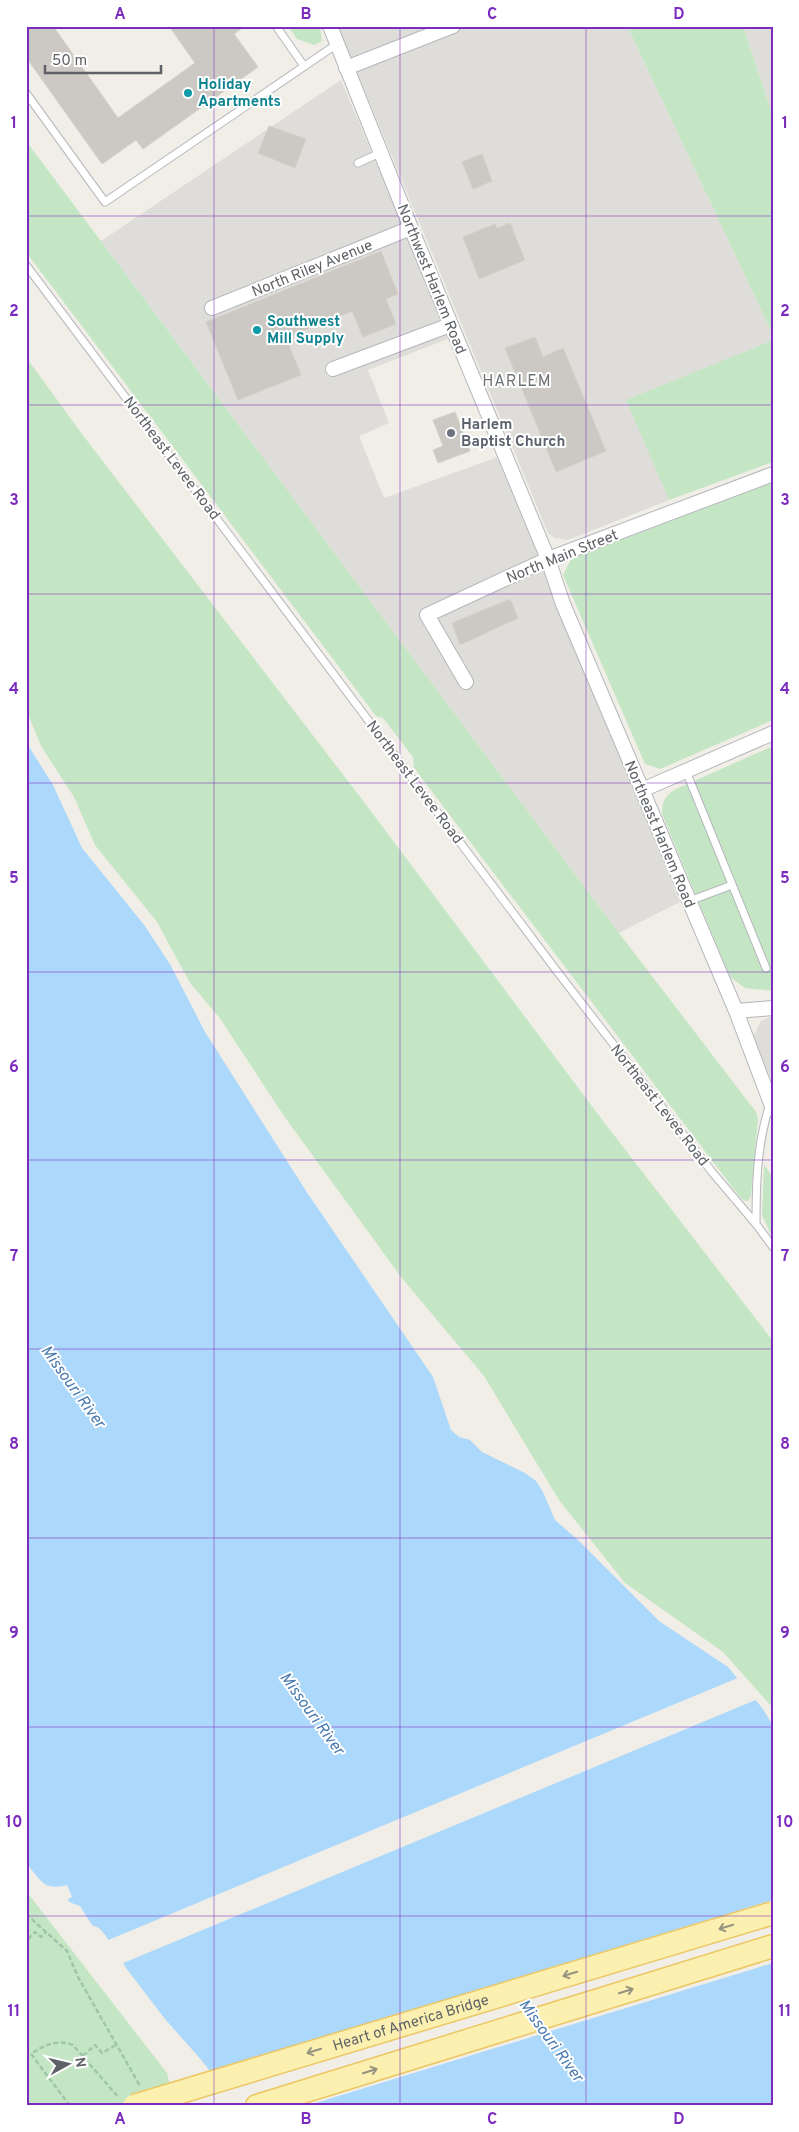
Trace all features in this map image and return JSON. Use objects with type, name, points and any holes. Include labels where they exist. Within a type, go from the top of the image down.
[{"type":"main road","name":"Heart of America Bridge","points":[[132,2098],[773,1913]]},
{"type":"main road","points":[[257,2106],[773,1946]]},
{"type":"street","name":"Northwest Harlem Road","points":[[330,26],[450,325],[548,559]]},
{"type":"street","points":[[346,68],[453,26]]},
{"type":"street","name":"North Riley Avenue","points":[[212,308],[411,228]]},
{"type":"street","points":[[333,369],[450,325]]},
{"type":"street","name":"North Main Street","points":[[466,682],[426,615],[548,559],[773,474]]},
{"type":"street","name":"Northeast Harlem Road","points":[[548,559],[563,604],[736,1011],[772,1106]]},
{"type":"street","points":[[642,790],[773,733]]},
{"type":"street","points":[[736,1011],[773,1008]]},
{"type":"lane","points":[[276,26],[304,66]]},
{"type":"lane","points":[[26,93],[105,202],[337,44]]},
{"type":"lane","points":[[358,163],[380,152]]},
{"type":"lane","name":"Northeast Levee Road","points":[[26,264],[556,970],[712,1172],[773,1247]]},
{"type":"lane","points":[[686,771],[766,968]]},
{"type":"lane","points":[[689,901],[732,886]]},
{"type":"lane","points":[[756,1224],[756,1187],[762,1128],[772,1106]]},
{"type":"path","points":[[26,1914],[67,1951],[78,1977],[116,2045],[132,2098]]},
{"type":"path","points":[[26,1945],[27,1938],[35,1932],[41,1937],[46,1932]]},
{"type":"path","points":[[70,2106],[31,2054],[45,2046],[63,2041],[73,2045],[82,2056],[132,2098]]},
{"type":"path","points":[[82,2056],[95,2045],[102,2053],[116,2045]]},
{"type":"shaded area","points":[[338,26],[636,26],[629,30],[773,335],[773,340],[627,400],[669,500],[568,540],[555,538],[548,533]]},
{"type":"shaded area","points":[[743,26],[773,26],[773,116]]},
{"type":"shaded area","points":[[341,80],[450,338],[368,370],[389,423],[359,436],[384,498],[498,457],[680,902],[619,933],[101,241]]},
{"type":"shaded area","points":[[773,1016],[773,1083],[755,1045],[754,1035],[761,1021]]},
{"type":"green space","points":[[288,26],[320,26],[322,41],[314,45],[297,39]]},
{"type":"green space","points":[[636,26],[743,26],[773,116],[773,335],[629,30]]},
{"type":"green space","points":[[26,141],[619,933],[756,1112],[758,1119],[751,1196],[748,1201],[743,1200],[739,1196],[414,768],[413,757],[383,718],[376,716],[26,252]]},
{"type":"green space","points":[[773,340],[773,462],[669,500],[626,400]]},
{"type":"green space","points":[[26,357],[82,434],[364,802],[600,1117],[773,1341],[773,1708],[723,1652],[625,1583],[559,1500],[484,1376],[401,1277],[284,1116],[219,1017],[190,983],[157,922],[95,845],[74,797],[41,746],[26,709]]},
{"type":"green space","points":[[773,482],[773,720],[660,769],[645,764],[563,575],[571,559]]},
{"type":"green space","points":[[773,746],[773,991],[745,988],[730,977],[662,814],[665,799],[676,789]]},
{"type":"green space","points":[[764,1165],[773,1177],[773,1239],[762,1215]]},
{"type":"green space","points":[[26,1891],[167,2073],[175,2106],[29,2106],[26,2103]]},
{"type":"water","name":"Missouri River","points":[[26,742],[53,785],[82,848],[145,926],[171,966],[205,1032],[306,1191],[433,1377],[451,1430],[459,1437],[470,1440],[482,1452],[525,1473],[536,1481],[555,1520],[578,1540],[659,1621],[728,1667],[763,1709],[773,1726],[773,2106],[239,2106],[165,2019],[126,1968],[106,1936],[99,1928],[92,1925],[80,1906],[69,1902],[68,1899],[72,1897],[67,1885],[53,1886],[43,1883],[26,1863]]},
{"type":"pier","points":[[740,1677],[758,1699],[121,1964],[106,1941]]},
{"type":"pier","points":[[773,1900],[773,1963],[306,2106],[236,2106],[209,2073]]},
{"type":"building","name":"Holiday Apartments","points":[[26,26],[53,26],[118,118],[195,63],[169,26],[245,26],[234,34],[258,67],[143,149],[136,140],[102,164],[26,57]]},
{"type":"building","points":[[269,126],[306,139],[295,168],[258,153]]},
{"type":"building","points":[[482,154],[492,181],[473,189],[462,162]]},
{"type":"building","points":[[510,223],[525,260],[479,279],[463,237],[495,224],[497,228]]},
{"type":"building","name":"Southwest Mill Supply","points":[[381,251],[398,294],[386,299],[396,324],[363,337],[352,311],[286,338],[301,375],[238,400],[206,322]]},
{"type":"building","points":[[535,337],[543,357],[563,348],[606,451],[556,472],[505,348]]},
{"type":"building","name":"Harlem Baptist Church","points":[[455,412],[470,451],[438,463],[433,450],[443,446],[433,420]]},
{"type":"building","points":[[510,599],[518,618],[460,645],[452,623]]},
{"type":"place","name":"Holiday Apartments","points":[[188,93]]},
{"type":"place","name":"Southwest Mill Supply","points":[[257,330]]},
{"type":"place","name":"Harlem Baptist Church","points":[[451,433]]},
{"type":"district","name":"HARLEM","points":[[517,380]]}]
